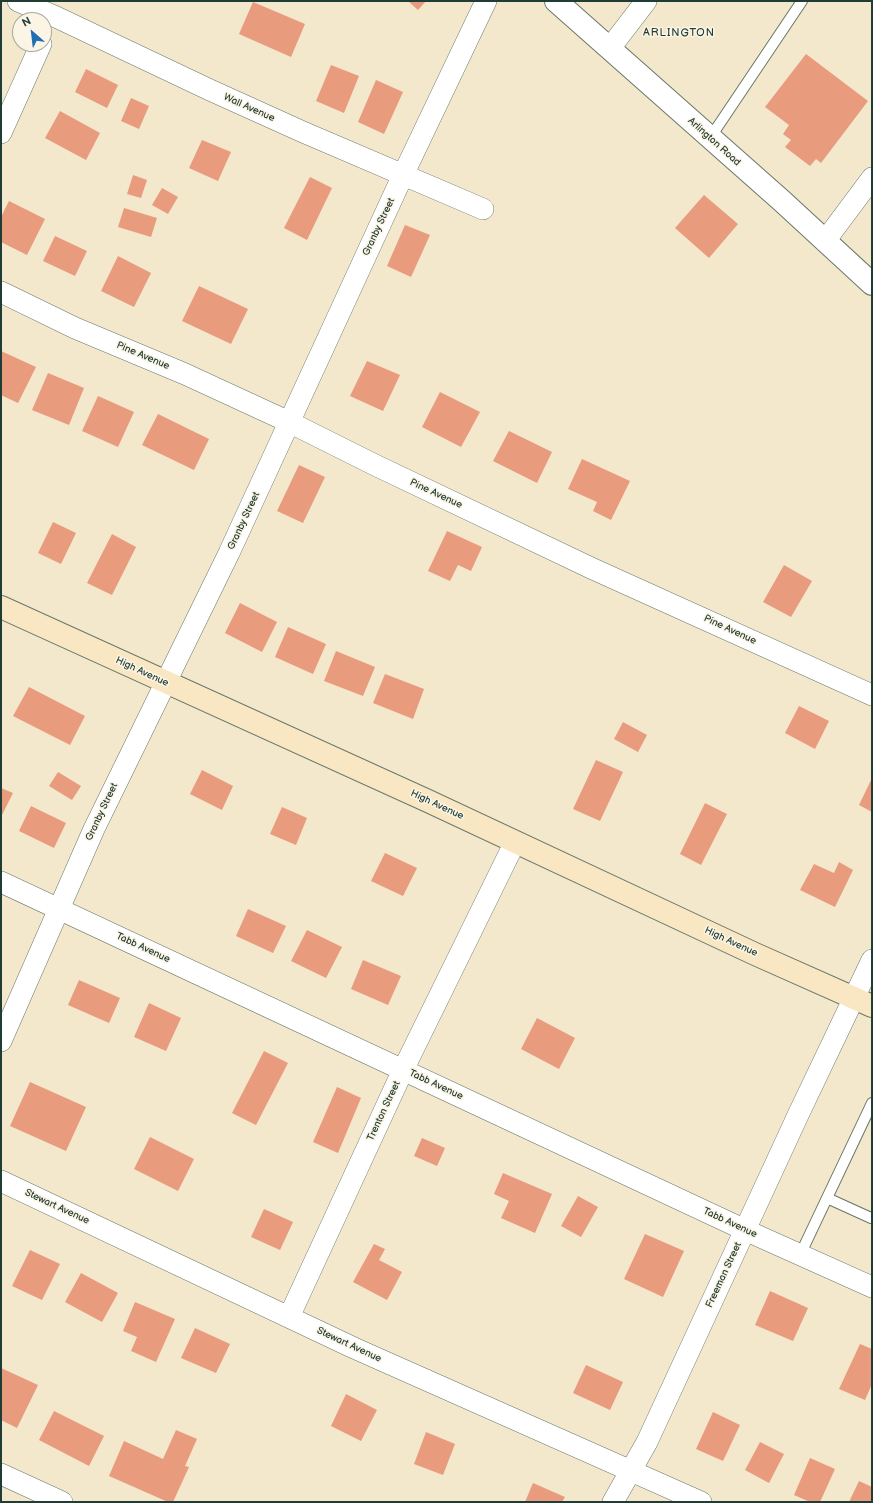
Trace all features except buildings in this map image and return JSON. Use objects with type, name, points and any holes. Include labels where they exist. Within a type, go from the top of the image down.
[{"type":"main road","name":"High Avenue","points":[[1,607],[863,1002]]},
{"type":"street","name":"Wall Avenue","points":[[18,1],[58,8],[210,90],[483,209]]},
{"type":"street","name":"Granby Street","points":[[1,1041],[94,829],[229,553],[403,175],[486,1]]},
{"type":"street","name":"Arlington Road","points":[[556,1],[872,284]]},
{"type":"street","points":[[610,48],[646,1]]},
{"type":"street","points":[[52,21],[58,8]]},
{"type":"street","points":[[1,133],[38,52]]},
{"type":"street","points":[[825,241],[872,178]]},
{"type":"street","name":"Pine Avenue","points":[[1,292],[75,328],[185,374],[289,422],[375,466],[591,568],[872,695]]},
{"type":"street","name":"Trenton Street","points":[[289,1317],[403,1070],[515,842]]},
{"type":"street","name":"Tabb Avenue","points":[[1,882],[745,1230],[872,1287]]},
{"type":"street","name":"Freeman Street","points":[[613,1502],[647,1442],[745,1230],[863,1002],[872,960]]},
{"type":"street","name":"Stewart Avenue","points":[[1,1181],[289,1317],[701,1502]]},
{"type":"street","points":[[1,1474],[62,1502]]},
{"type":"lane","points":[[710,138],[802,1]]},
{"type":"lane","points":[[800,1255],[872,1104]]},
{"type":"lane","points":[[827,1198],[871,1218],[872,1216]]},
{"type":"district","name":"ARLINGTON","points":[[679,33]]}]
